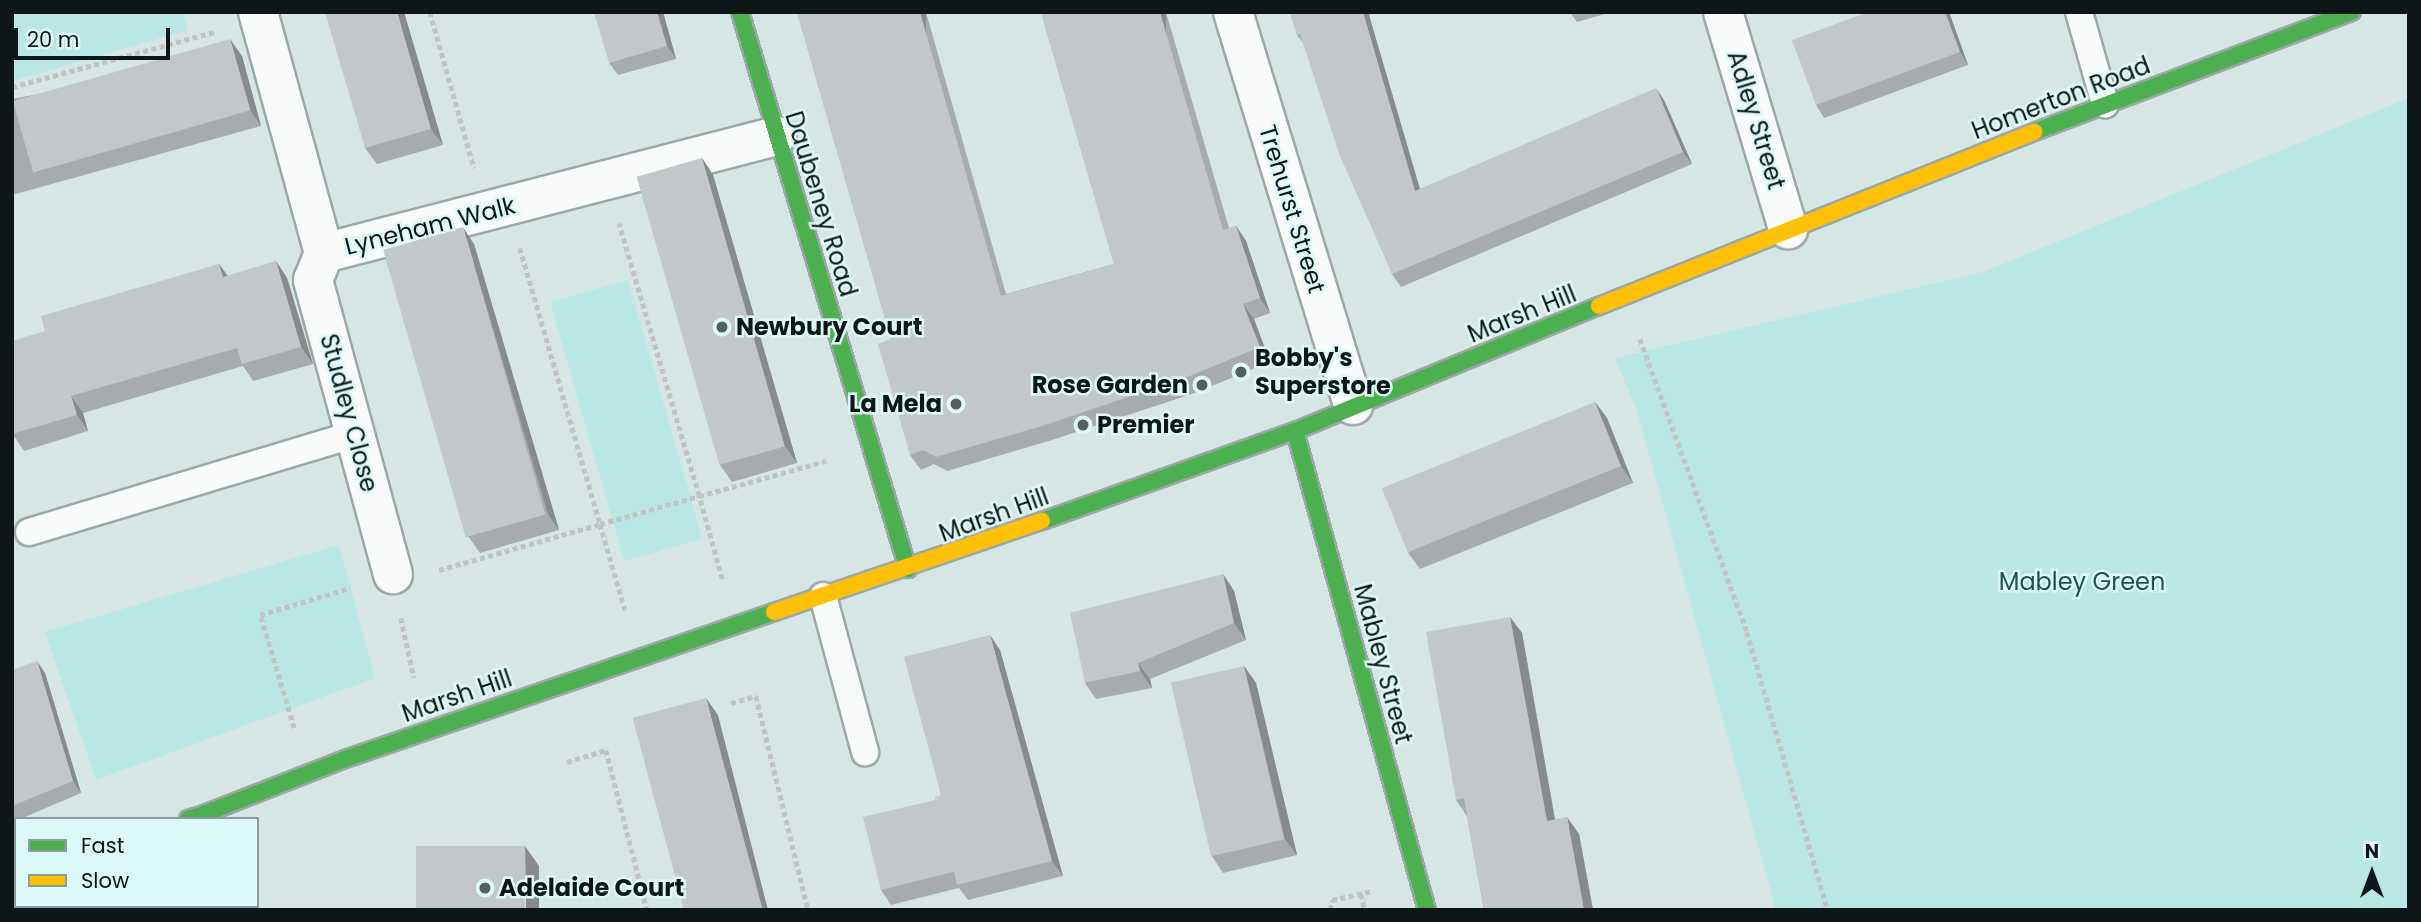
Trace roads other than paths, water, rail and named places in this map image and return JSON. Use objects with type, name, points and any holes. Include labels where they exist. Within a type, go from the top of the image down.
[{"type":"main road","name":"Daubeney Road","points":[[740,12],[908,569]]},
{"type":"main road","name":"Homerton Road","points":[[1788,229],[2105,104],[2352,12]]},
{"type":"main road","name":"Marsh Hill","points":[[204,816],[358,755],[908,569],[1295,430],[1788,229]]},
{"type":"main road","name":"Mabley Street","points":[[1295,430],[1427,910]]},
{"type":"street","name":"Trehurst Street","points":[[1233,12],[1353,405]]},
{"type":"street","name":"Adley Street","points":[[1724,12],[1788,229]]},
{"type":"street","name":"Lyneham Walk","points":[[259,16],[324,253],[776,136]]},
{"type":"street","name":"Studley Close","points":[[324,253],[313,280],[394,579]]},
{"type":"lane","points":[[2080,12],[2105,104]]},
{"type":"lane","points":[[29,532],[355,434]]},
{"type":"lane","points":[[823,596],[864,752]]},
{"type":"place","name":"Newbury Court","points":[[722,327]]},
{"type":"place","name":"Bobby's Superstore","points":[[1241,372]]},
{"type":"place","name":"Rose Garden","points":[[1202,385]]},
{"type":"place","name":"La Mela","points":[[956,404]]},
{"type":"place","name":"Premier","points":[[1083,425]]},
{"type":"place","name":"Adelaide Court","points":[[485,888]]},
{"type":"park label","name":"Mabley Green","points":[[2082,582]]}]
